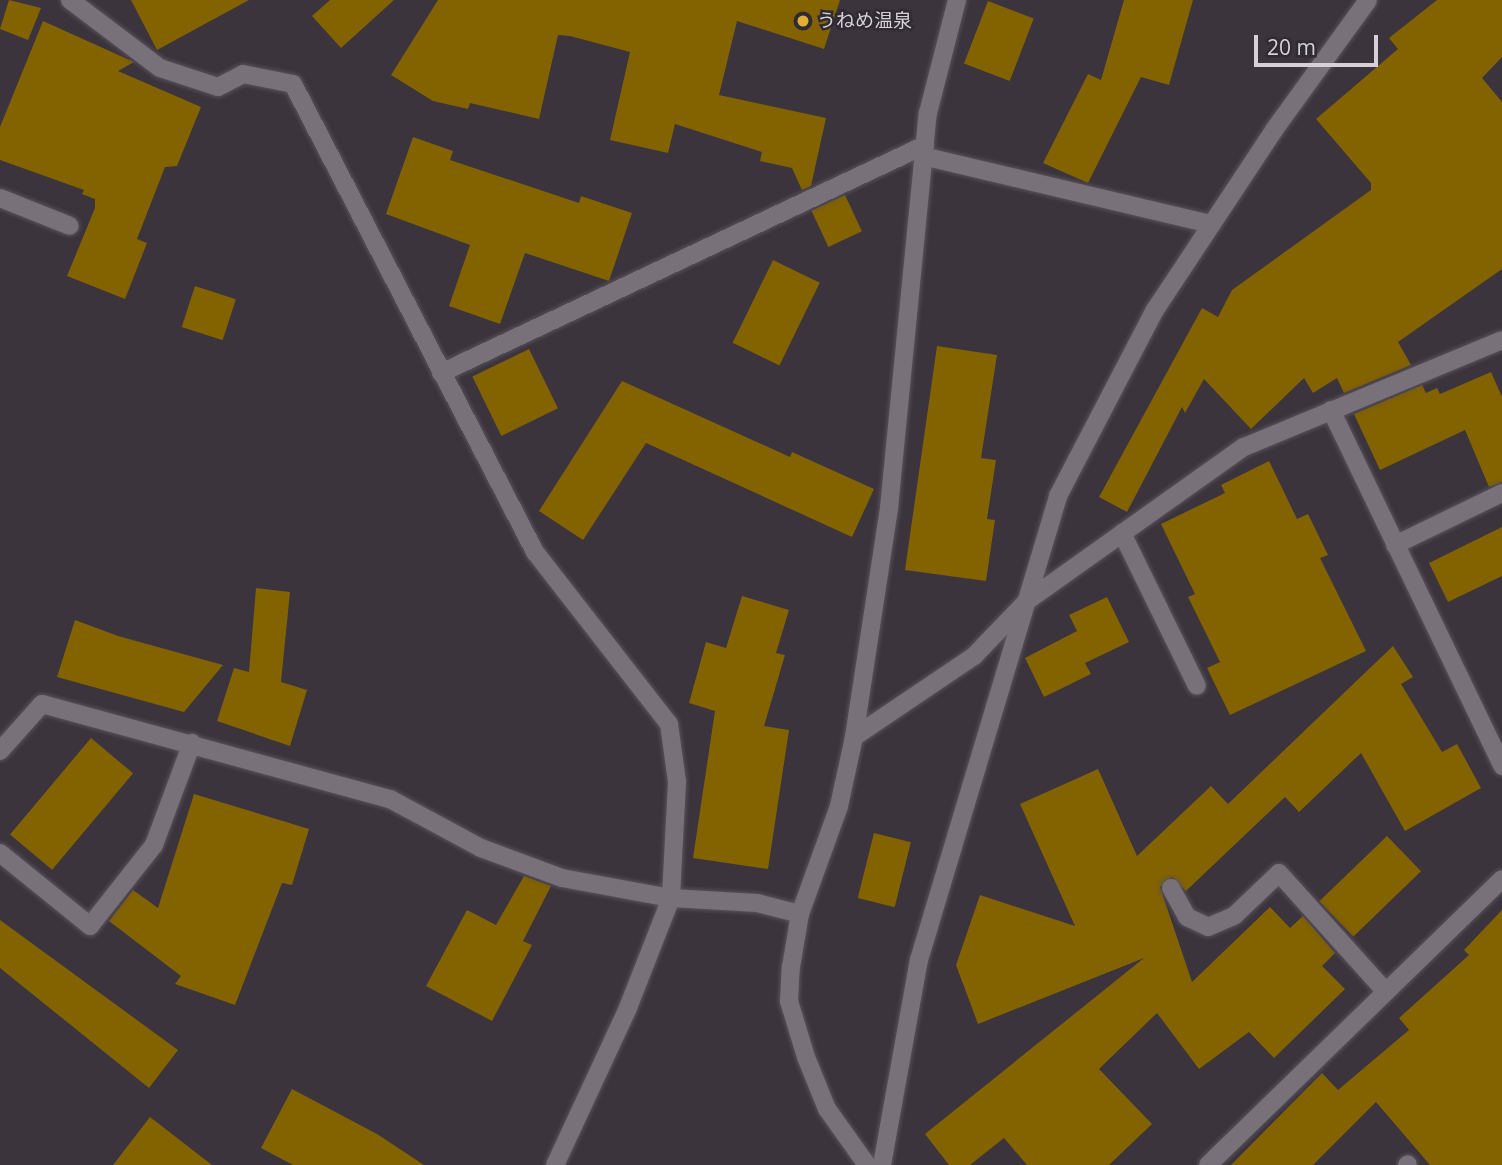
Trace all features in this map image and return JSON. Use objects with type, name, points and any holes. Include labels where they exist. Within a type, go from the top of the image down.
[{"type":"street","points":[[69,0],[160,68],[218,87],[243,74],[293,84],[536,552],[669,724],[677,782],[671,898],[628,1008],[555,1165]]},
{"type":"street","points":[[867,1165],[827,1110],[789,1001],[800,914],[839,806],[854,737],[889,508],[928,113],[957,0]]},
{"type":"street","points":[[882,1165],[919,960],[1058,496],[1155,310],[1211,224],[1368,0]]},
{"type":"street","points":[[441,373],[924,151],[1211,224]]},
{"type":"street","points":[[0,198],[70,226]]},
{"type":"street","points":[[854,737],[974,656],[1027,601],[1244,447],[1502,340]]},
{"type":"street","points":[[1331,410],[1502,766]]},
{"type":"street","points":[[1395,545],[1502,493]]},
{"type":"street","points":[[1122,533],[1197,686]]},
{"type":"street","points":[[0,751],[42,704],[390,799],[481,848],[562,878],[671,898],[757,903],[800,914]]},
{"type":"street","points":[[0,853],[90,926],[154,845],[192,743]]},
{"type":"street","points":[[1171,888],[1187,917],[1208,927],[1234,916],[1279,873],[1386,992]]},
{"type":"street","points":[[1208,1165],[1502,879]]},
{"type":"building","points":[[9,0],[41,8],[28,40],[0,29]]},
{"type":"building","points":[[131,0],[249,0],[157,50]]},
{"type":"building","points":[[330,0],[394,0],[341,48],[312,16]]},
{"type":"building","points":[[438,0],[840,0],[824,49],[737,21],[719,95],[826,118],[811,186],[802,190],[792,168],[760,161],[762,152],[675,124],[668,153],[610,140],[630,52],[570,36],[558,35],[539,119],[470,103],[468,109],[433,101],[391,75]]},
{"type":"building","points":[[1124,0],[1193,0],[1169,85],[1141,77],[1088,183],[1043,163],[1088,74],[1101,80]]},
{"type":"building","points":[[1437,0],[1502,0],[1502,57],[1482,78],[1502,102],[1502,269],[1398,342],[1411,365],[1344,393],[1337,378],[1313,393],[1304,378],[1251,429],[1204,379],[1185,413],[1182,407],[1127,512],[1099,497],[1202,308],[1218,317],[1232,290],[1371,190],[1371,183],[1316,119],[1398,49],[1389,38]]},
{"type":"building","points":[[988,1],[1034,19],[1010,81],[964,64]]},
{"type":"building","points":[[43,21],[134,62],[118,71],[201,107],[177,166],[165,167],[137,239],[147,243],[125,299],[67,276],[95,208],[95,199],[82,194],[84,190],[0,160],[0,127]]},
{"type":"building","points":[[413,137],[453,151],[450,160],[579,203],[581,196],[632,213],[609,281],[525,253],[500,324],[449,306],[470,245],[386,214]]},
{"type":"building","points":[[845,195],[862,231],[828,247],[811,211]]},
{"type":"building","points":[[773,260],[820,283],[779,365],[733,343]]},
{"type":"building","points":[[195,286],[236,299],[223,340],[182,327]]},
{"type":"building","points":[[937,346],[997,355],[981,458],[996,460],[987,519],[995,520],[986,581],[905,570]]},
{"type":"building","points":[[529,349],[558,408],[501,436],[472,377]]},
{"type":"building","points":[[1491,372],[1502,397],[1502,482],[1489,487],[1465,430],[1380,470],[1354,414],[1422,385],[1426,393],[1437,388],[1440,394]]},
{"type":"building","points":[[622,381],[790,457],[792,452],[874,489],[852,537],[646,443],[583,540],[539,511]]},
{"type":"building","points":[[1269,461],[1297,519],[1308,514],[1328,555],[1320,558],[1366,651],[1230,715],[1207,668],[1220,662],[1188,597],[1195,594],[1161,524],[1225,493],[1221,485]]},
{"type":"building","points":[[1502,527],[1502,576],[1448,602],[1429,563]]},
{"type":"building","points":[[256,588],[290,592],[281,682],[307,690],[290,746],[217,721],[234,668],[249,672]]},
{"type":"building","points":[[742,596],[789,610],[776,653],[785,655],[764,726],[789,730],[768,869],[693,858],[715,711],[689,703],[706,642],[726,648]]},
{"type":"building","points":[[1107,597],[1129,642],[1085,663],[1091,674],[1044,697],[1025,658],[1077,631],[1069,615]]},
{"type":"building","points":[[75,620],[118,636],[223,665],[184,712],[57,677]]},
{"type":"building","points":[[1393,646],[1413,677],[1401,684],[1442,752],[1457,744],[1481,788],[1405,831],[1361,753],[1299,812],[1285,797],[1186,891],[1172,877],[1160,887],[1192,982],[1270,907],[1290,928],[1303,916],[1335,953],[1322,966],[1345,989],[1274,1058],[1249,1032],[1199,1069],[1157,1013],[1099,1069],[1152,1124],[1109,1165],[1027,1165],[1004,1138],[970,1165],[949,1165],[925,1134],[1144,958],[978,1024],[956,965],[980,895],[1075,926],[1020,804],[1098,769],[1137,856],[1211,786],[1228,804]]},
{"type":"building","points":[[91,738],[133,773],[52,870],[10,835]]},
{"type":"building","points":[[194,794],[309,829],[292,885],[282,883],[235,1005],[175,984],[181,976],[109,921],[133,890],[158,908]]},
{"type":"building","points":[[874,833],[911,842],[895,907],[858,898]]},
{"type":"building","points":[[1387,836],[1421,871],[1353,937],[1319,901]]},
{"type":"building","points":[[524,876],[551,886],[523,941],[532,945],[492,1021],[426,986],[467,910],[496,925]]},
{"type":"building","points":[[1502,910],[1502,1165],[1430,1165],[1376,1102],[1313,1165],[1231,1165],[1322,1073],[1338,1090],[1409,1030],[1399,1018],[1469,955],[1464,950]]},
{"type":"building","points":[[0,920],[178,1050],[149,1088],[0,968]]},
{"type":"building","points":[[292,1089],[377,1134],[424,1165],[293,1165],[261,1148]]},
{"type":"building","points":[[150,1117],[212,1165],[113,1165]]},
{"type":"place","name":"うねめ温泉","points":[[803,21]]}]
